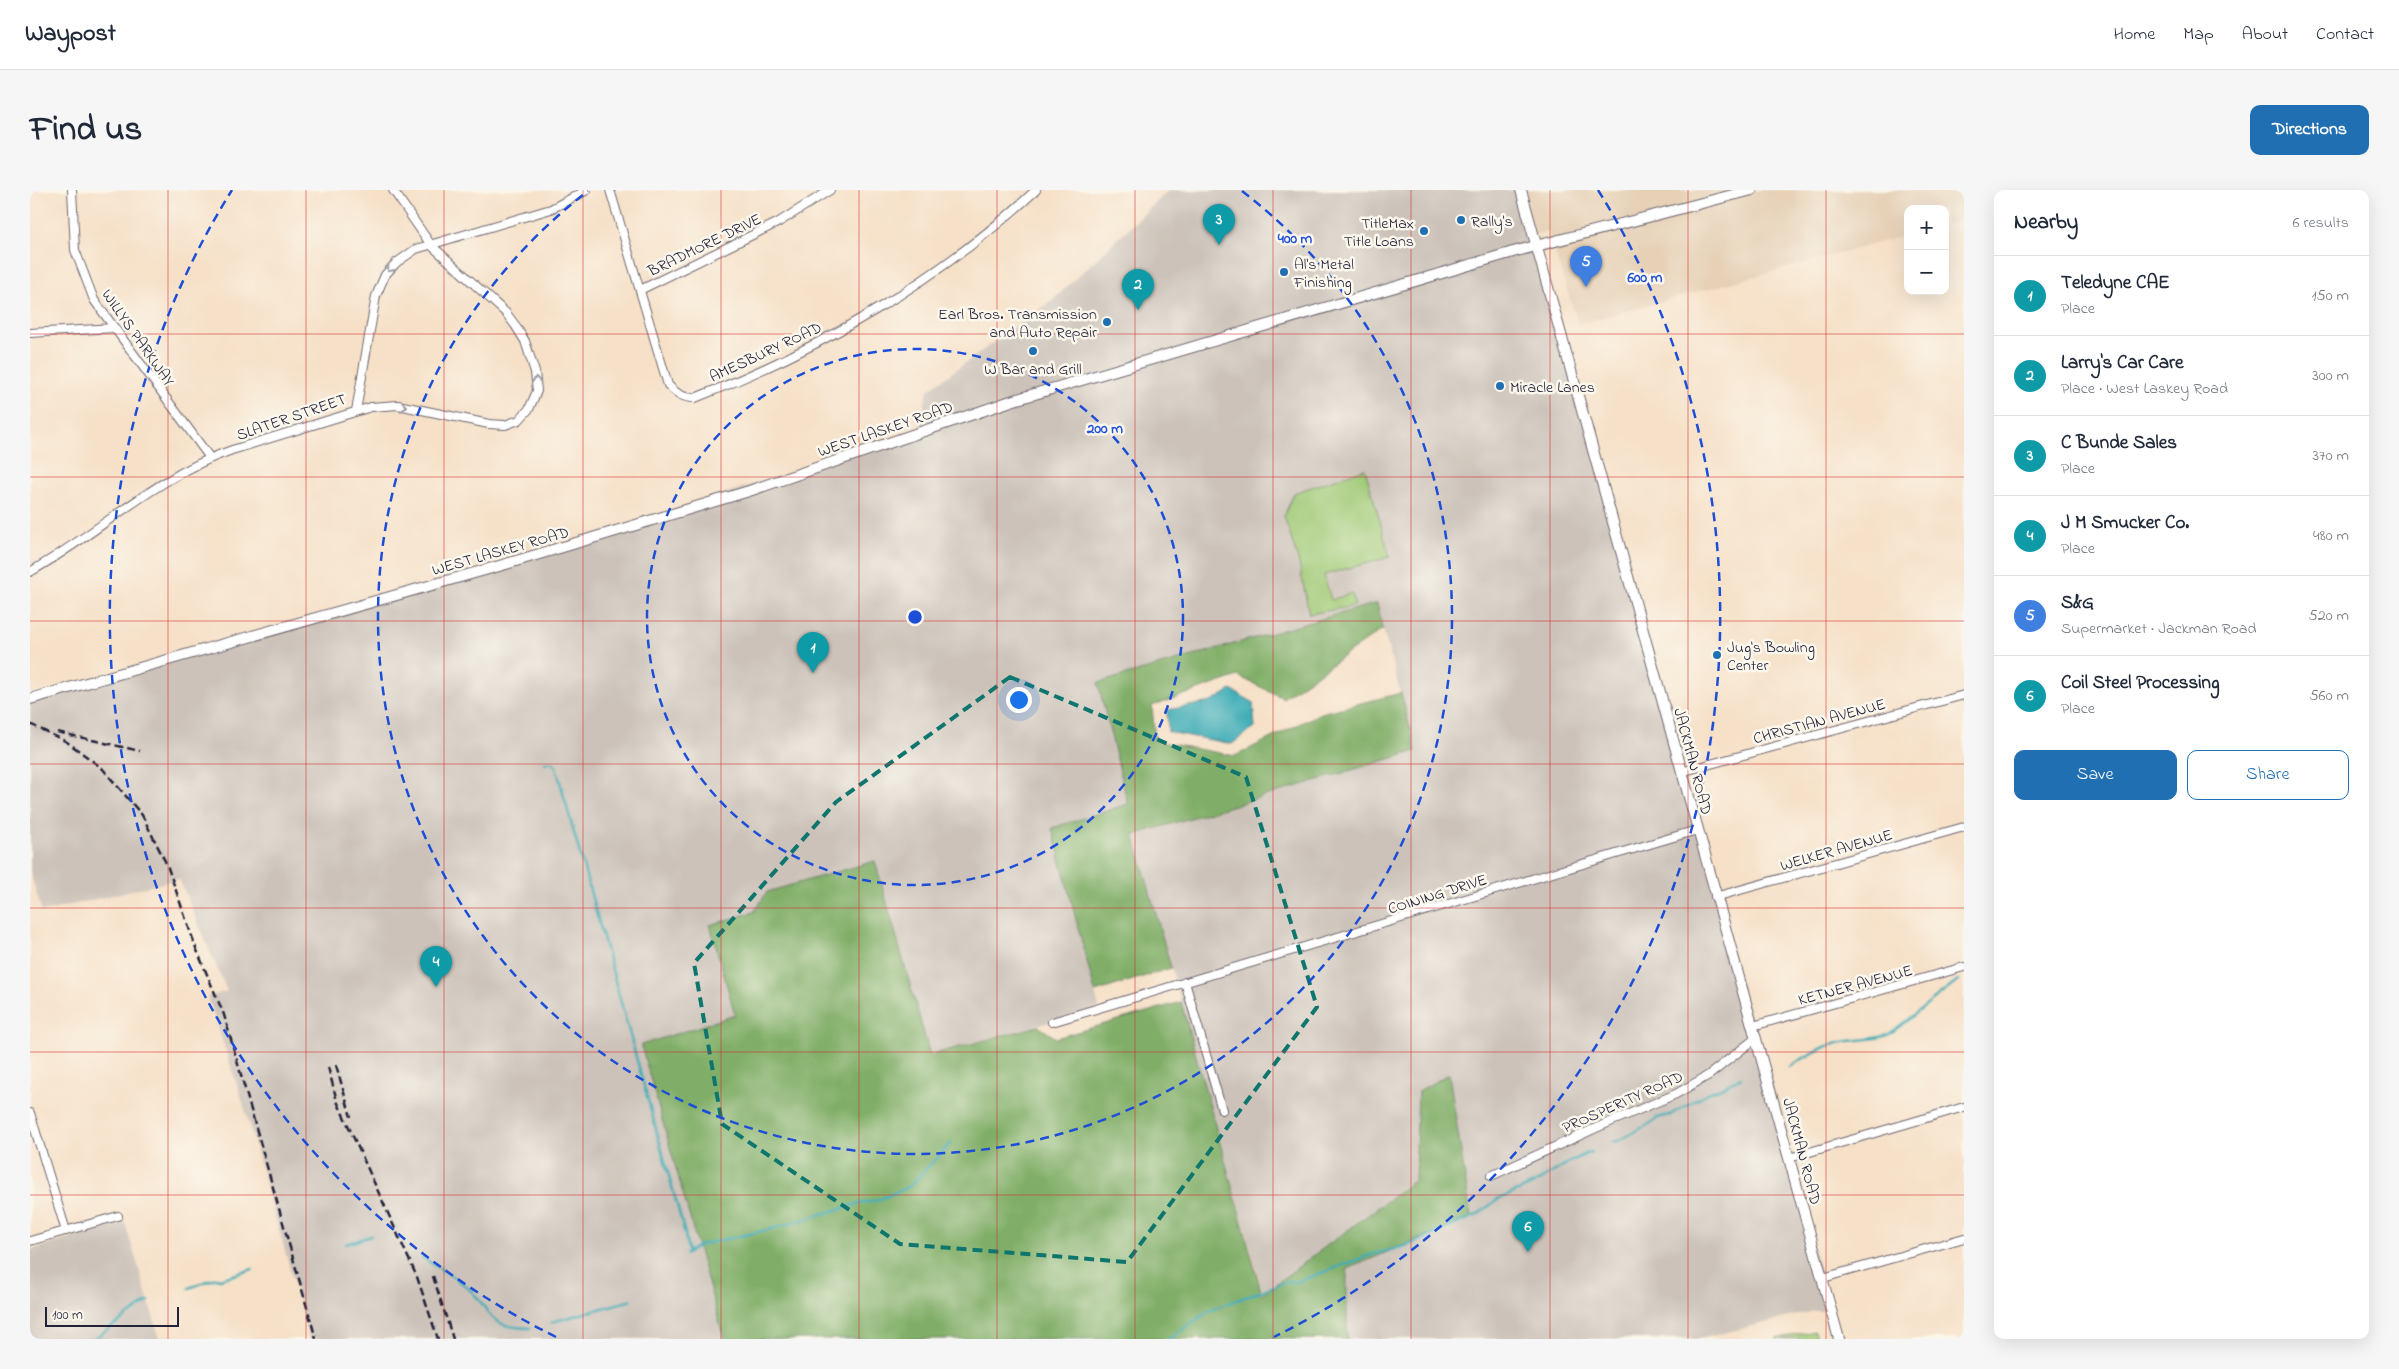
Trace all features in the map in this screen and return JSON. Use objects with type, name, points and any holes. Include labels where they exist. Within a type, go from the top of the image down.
[{"type":"main road","name":"JACKMAN ROAD","points":[[1521,190],[1715,897],[1753,1026],[1839,1339]]},
{"type":"main road","name":"WEST LASKEY ROAD","points":[[30,699],[506,564],[749,491],[1011,401],[1537,245],[1752,190]]},
{"type":"street","name":"WILLYS PARKWAY","points":[[72,190],[73,234],[79,265],[94,300],[210,458]]},
{"type":"street","points":[[356,411],[371,407],[398,406],[489,424],[505,425],[519,420],[533,403],[537,391],[535,372],[526,341],[516,324],[431,245],[393,190]]},
{"type":"street","name":"SLATER STREET","points":[[30,572],[151,490],[210,458],[356,411],[376,296],[381,282],[396,263],[408,253],[551,209],[587,190]]},
{"type":"street","name":"AMESBURY ROAD","points":[[610,190],[668,385],[676,393],[686,398],[695,398],[788,358],[883,304],[985,234],[1036,190]]},
{"type":"street","name":"BRADMORE DRIVE","points":[[640,290],[779,222],[830,190]]},
{"type":"street","points":[[30,333],[114,328]]},
{"type":"street","name":"CHRISTIAN AVENUE","points":[[1681,772],[1964,695]]},
{"type":"street","name":"WELKER AVENUE","points":[[1715,897],[1964,827]]},
{"type":"street","name":"COINING DRIVE","points":[[1052,1022],[1697,830]]},
{"type":"street","name":"KETNER AVENUE","points":[[1753,1026],[1964,967]]},
{"type":"street","points":[[1185,982],[1222,1110]]},
{"type":"street","name":"PROSPERITY ROAD","points":[[1492,1176],[1596,1128],[1676,1094],[1709,1074],[1756,1038]]},
{"type":"street","points":[[1789,1158],[1964,1107]]},
{"type":"street","points":[[30,1112],[66,1231]]},
{"type":"street","points":[[30,1241],[118,1216]]},
{"type":"street","points":[[1823,1278],[1964,1238]]},
{"type":"highlighted area","points":[[1010,677],[1246,777],[1317,1007],[1127,1262],[900,1244],[722,1124],[694,963],[836,802]]},
{"type":"shaded area","points":[[1169,190],[1521,190],[1831,1311],[1814,1311],[1699,1339],[1276,1339],[1134,836],[1416,751],[1376,603],[1098,683],[1128,804],[1052,828],[1099,1008],[930,1055],[875,861],[767,892],[754,912],[710,925],[735,1015],[641,1045],[724,1339],[310,1339],[243,1103],[208,997],[227,991],[179,879],[42,912],[30,871],[30,699],[478,572],[918,432],[928,390],[1054,299]]},
{"type":"shaded area","points":[[1399,190],[1964,190],[1964,220],[1949,224],[1949,205],[1904,205],[1904,236],[1578,324],[1548,231],[1423,267]]},
{"type":"shaded area","points":[[125,1223],[160,1339],[30,1339],[30,1250]]},
{"type":"green space","points":[[1365,469],[1390,557],[1324,575],[1331,600],[1352,593],[1355,606],[1309,614],[1299,563],[1284,516],[1294,493]]},
{"type":"green space","points":[[1377,603],[1383,629],[1283,698],[1238,676],[1152,706],[1155,741],[1235,756],[1321,713],[1401,693],[1416,751],[1134,835],[1171,968],[1095,992],[1052,828],[1128,804],[1098,683]]},
{"type":"green space","points":[[875,861],[930,1055],[1038,1026],[1056,1038],[1181,1002],[1262,1294],[1415,1180],[1418,1091],[1449,1074],[1471,1217],[1347,1269],[1347,1339],[724,1339],[641,1045],[735,1015],[710,925],[754,912],[767,892]]},
{"type":"green space","points":[[1815,1331],[1817,1339],[1776,1339]]},
{"type":"water","points":[[1231,690],[1253,702],[1255,727],[1232,744],[1168,732],[1167,710],[1211,702]]},
{"type":"waterway","points":[[545,763],[553,763],[556,767],[685,1234],[688,1252],[686,1254]]},
{"type":"waterway","points":[[1789,1067],[1828,1046],[1841,1042],[1888,1035],[1958,981]]},
{"type":"waterway","points":[[1612,1142],[1618,1141],[1657,1118],[1670,1115],[1707,1093],[1724,1087],[1741,1077]]},
{"type":"waterway","points":[[689,1252],[700,1245],[771,1229],[857,1204],[878,1200],[910,1186],[951,1143]]},
{"type":"waterway","points":[[1169,1339],[1210,1310],[1288,1281],[1297,1282],[1370,1255],[1409,1245],[1477,1215],[1497,1200],[1534,1184],[1571,1161],[1591,1152]]},
{"type":"waterway","points":[[346,1244],[371,1236]]},
{"type":"waterway","points":[[422,1257],[467,1287],[497,1321],[504,1325],[530,1328]]},
{"type":"waterway","points":[[189,1288],[216,1278],[220,1279],[253,1269]]},
{"type":"waterway","points":[[552,1322],[632,1300]]},
{"type":"waterway","points":[[94,1339],[149,1301]]},
{"type":"railway","points":[[30,724],[67,742],[102,768],[142,815],[167,865],[196,948],[224,1015],[316,1339]]},
{"type":"railway","points":[[57,732],[140,751]]},
{"type":"railway","points":[[336,1065],[351,1117]]},
{"type":"railway","points":[[328,1067],[337,1101],[417,1277],[438,1339]]},
{"type":"railway","points":[[433,1276],[453,1339]]},
{"type":"place","name":"Rally's","points":[[1461,220]]},
{"type":"place","name":"TitleMax Title Loans","points":[[1424,231]]},
{"type":"place","name":"C Bunde Sales","points":[[1219,245]]},
{"type":"place","name":"Al's Metal Finishing","points":[[1284,272]]},
{"type":"place","name":"S&G","points":[[1586,287]]},
{"type":"place","name":"Larry's Car Care","points":[[1138,310]]},
{"type":"place","name":"Earl Bros. Transmission and Auto Repair","points":[[1107,322]]},
{"type":"place","name":"W Bar and Grill","points":[[1033,351]]},
{"type":"place","name":"Miracle Lanes","points":[[1500,386]]},
{"type":"place","name":"Jug's Bowling Center","points":[[1717,655]]},
{"type":"place","name":"Teledyne CAE","points":[[813,673]]},
{"type":"place","name":"J M Smucker Co.","points":[[436,987]]},
{"type":"place","name":"Coil Steel Processing","points":[[1528,1252]]}]
